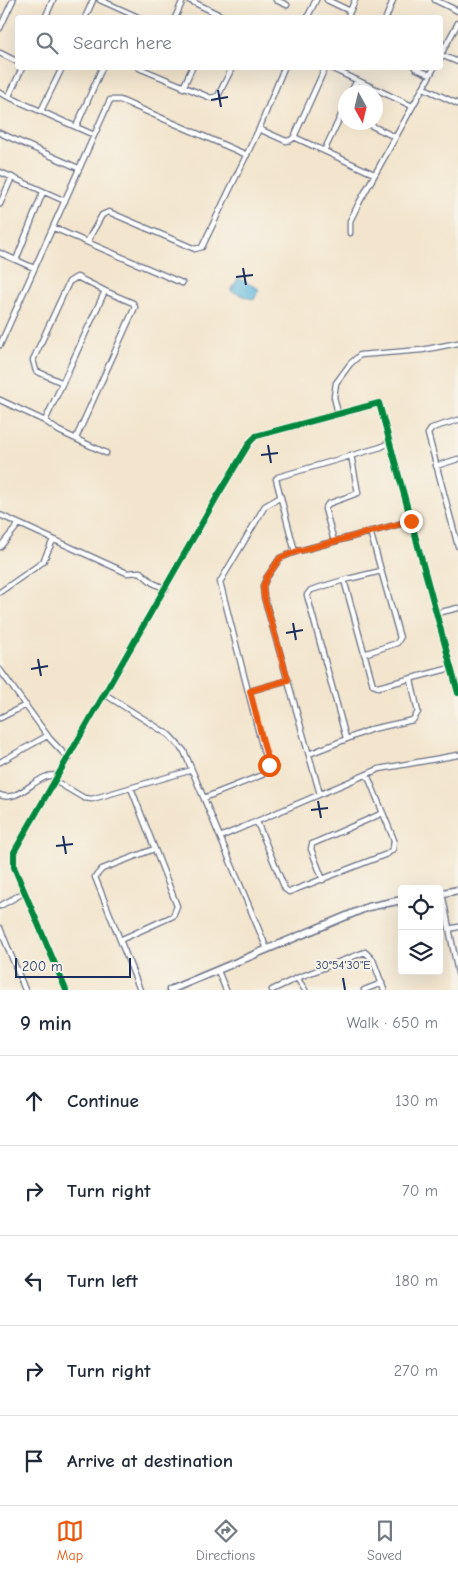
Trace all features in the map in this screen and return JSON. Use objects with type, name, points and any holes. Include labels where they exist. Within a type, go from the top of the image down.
[{"type":"street","points":[[0,28],[13,0]]},
{"type":"street","points":[[46,15],[53,0]]},
{"type":"street","points":[[86,15],[93,0]]},
{"type":"street","points":[[100,0],[134,15]]},
{"type":"street","points":[[176,15],[183,0]]},
{"type":"street","points":[[189,0],[215,15]]},
{"type":"street","points":[[276,0],[287,5]]},
{"type":"street","points":[[308,15],[316,0]]},
{"type":"street","points":[[327,0],[350,11]]},
{"type":"street","points":[[348,15],[355,0]]},
{"type":"street","points":[[388,15],[393,0]]},
{"type":"street","points":[[435,0],[458,11]]},
{"type":"street","points":[[443,52],[458,23]]},
{"type":"street","points":[[0,53],[15,60]]},
{"type":"street","points":[[443,57],[458,62]]},
{"type":"street","points":[[9,96],[21,70]]},
{"type":"street","points":[[41,111],[61,70]]},
{"type":"street","points":[[76,127],[101,70]]},
{"type":"street","points":[[144,70],[183,88],[215,98],[218,96],[231,70]]},
{"type":"street","points":[[183,88],[191,70]]},
{"type":"street","points":[[87,242],[102,214],[109,212],[195,249],[202,247],[259,129],[283,70]]},
{"type":"street","points":[[259,129],[286,141],[292,140],[324,70]]},
{"type":"street","points":[[335,70],[412,106]]},
{"type":"street","points":[[420,70],[430,74]]},
{"type":"street","points":[[350,234],[350,221],[374,174],[433,70]]},
{"type":"street","points":[[354,85],[357,80]]},
{"type":"street","points":[[424,88],[458,104]]},
{"type":"street","points":[[0,92],[94,135]]},
{"type":"street","points":[[0,345],[54,228],[78,168],[107,104],[116,98],[247,155]]},
{"type":"street","points":[[324,151],[338,124]]},
{"type":"street","points":[[381,130],[395,137]]},
{"type":"street","points":[[0,133],[78,168]]},
{"type":"street","points":[[294,137],[374,174]]},
{"type":"street","points":[[0,172],[65,201]]},
{"type":"street","points":[[0,204],[12,177]]},
{"type":"street","points":[[16,260],[44,192]]},
{"type":"street","points":[[54,228],[182,283]]},
{"type":"street","points":[[0,253],[34,268]]},
{"type":"street","points":[[63,383],[36,371],[33,360],[69,282],[77,277],[133,303],[134,310],[76,438]]},
{"type":"street","points":[[45,421],[105,291]]},
{"type":"street","points":[[338,413],[334,397],[336,382],[360,355],[422,350],[458,343]]},
{"type":"street","points":[[0,400],[106,453]]},
{"type":"street","points":[[66,990],[14,867],[14,852],[166,590],[218,495],[250,442],[256,436],[379,403],[458,693]]},
{"type":"street","points":[[458,420],[429,431],[428,438],[458,546]]},
{"type":"street","points":[[295,552],[278,477],[381,447],[390,442]]},
{"type":"street","points":[[334,541],[325,509],[328,504],[358,493],[350,455]]},
{"type":"street","points":[[436,466],[458,459]]},
{"type":"street","points":[[204,798],[262,775],[268,769],[250,691],[220,582],[265,506],[281,497]]},
{"type":"street","points":[[0,515],[127,573],[140,572],[153,583],[166,590]]},
{"type":"street","points":[[320,794],[264,597],[263,586],[277,561],[295,552],[411,521]]},
{"type":"street","points":[[0,547],[19,524]]},
{"type":"street","points":[[364,654],[397,642],[400,638],[370,531]]},
{"type":"street","points":[[0,592],[43,562],[54,540]]},
{"type":"street","points":[[346,738],[307,595],[310,590],[381,571]]},
{"type":"street","points":[[344,580],[364,654],[375,686],[412,680],[451,668]]},
{"type":"street","points":[[437,613],[458,608]]},
{"type":"street","points":[[0,670],[2,678],[26,705],[48,736],[69,759]]},
{"type":"street","points":[[250,691],[288,680]]},
{"type":"street","points":[[309,754],[346,738],[416,718],[418,712],[412,680]]},
{"type":"street","points":[[106,695],[169,735],[184,751],[268,949]]},
{"type":"street","points":[[0,718],[26,705]]},
{"type":"street","points":[[0,762],[48,736]]},
{"type":"street","points":[[220,837],[389,766],[458,755]]},
{"type":"street","points":[[55,782],[84,798],[92,799],[192,770]]},
{"type":"street","points":[[257,822],[287,891],[294,892],[387,854],[393,849],[394,840],[367,774]]},
{"type":"street","points":[[0,795],[7,797],[14,795],[47,778],[54,775],[58,776]]},
{"type":"street","points":[[120,940],[174,916],[177,906],[131,788]]},
{"type":"street","points":[[323,880],[311,849],[312,844],[383,813]]},
{"type":"street","points":[[140,990],[95,877],[102,869],[154,849]]},
{"type":"street","points":[[443,894],[458,890]]},
{"type":"street","points":[[0,906],[25,892]]},
{"type":"street","points":[[170,990],[368,907],[398,901]]},
{"type":"street","points":[[443,904],[458,973]]},
{"type":"street","points":[[0,928],[24,988],[17,990]]},
{"type":"street","points":[[448,929],[458,928]]},
{"type":"street","points":[[272,990],[297,978],[365,952],[373,960],[384,990]]},
{"type":"street","points":[[218,971],[226,990]]},
{"type":"street","points":[[297,978],[305,990]]},
{"type":"street","points":[[364,990],[382,983]]},
{"type":"water","points":[[238,278],[259,289],[254,300],[231,291]]},
{"type":"cycle path","points":[[66,990],[14,867],[14,852],[218,495],[250,442],[256,436],[379,403],[458,693]]},
{"type":"route","points":[[269,765],[250,691],[288,680],[264,597],[263,586],[273,566],[280,558],[295,552],[411,521]]}]
